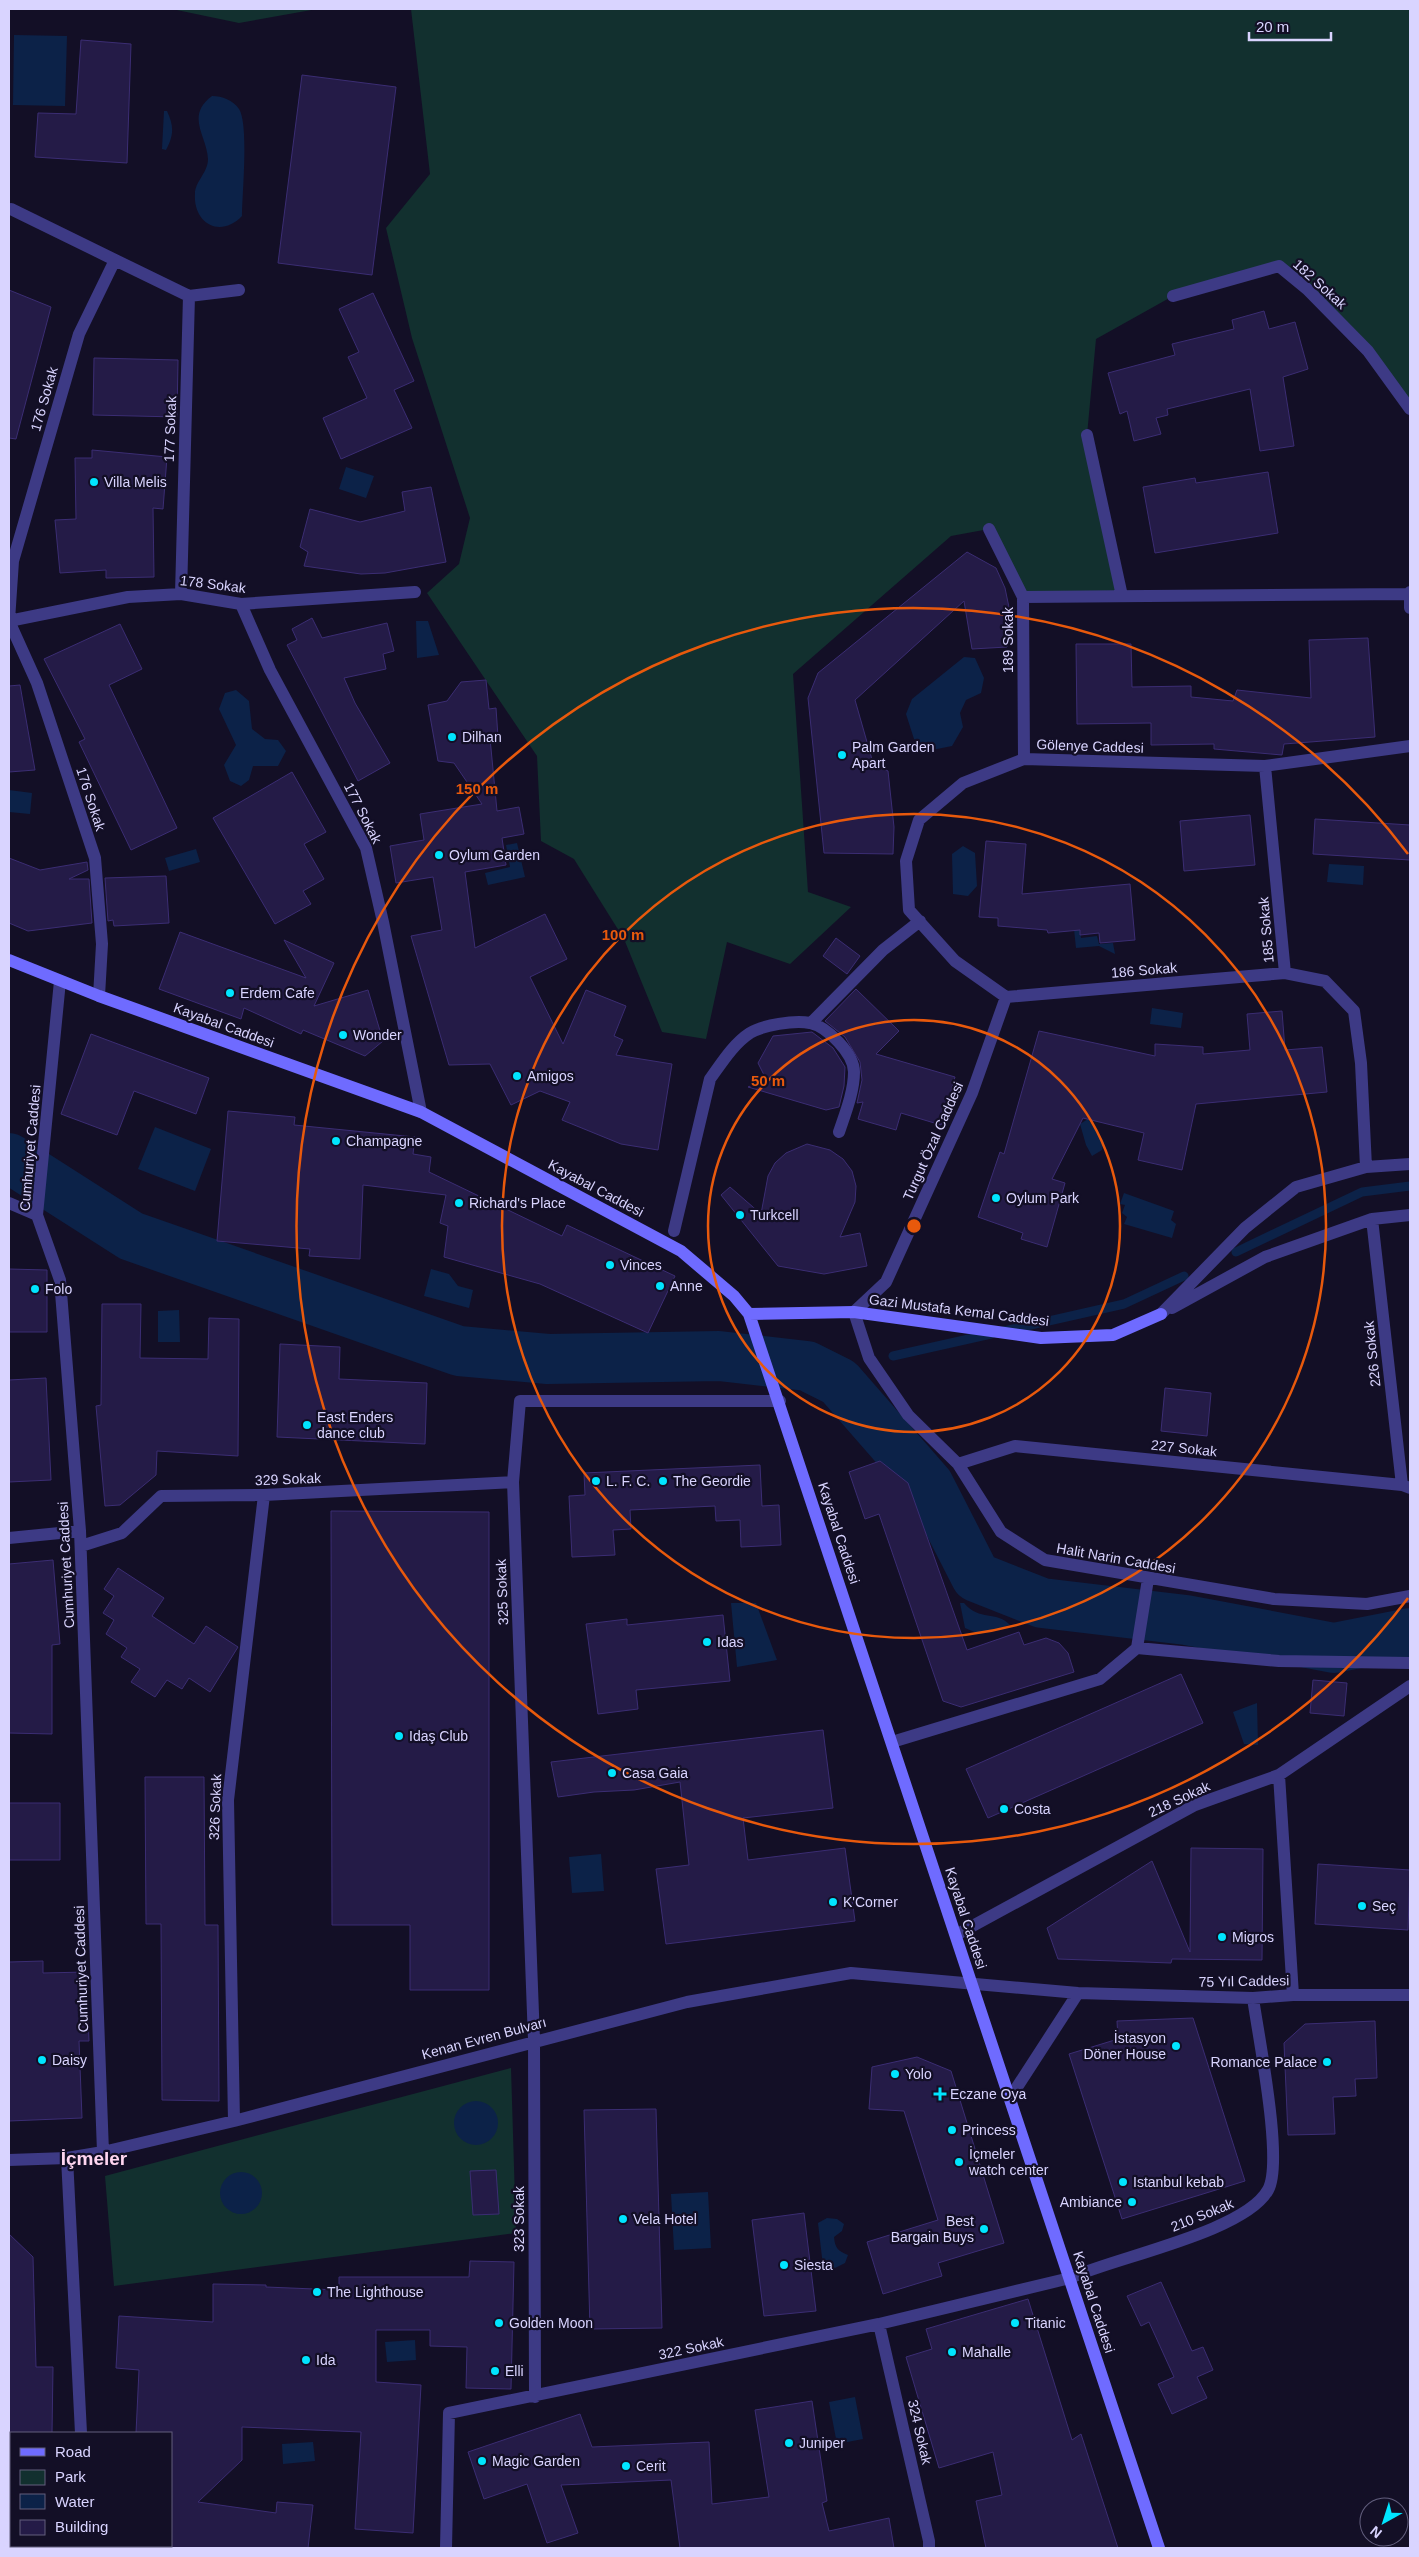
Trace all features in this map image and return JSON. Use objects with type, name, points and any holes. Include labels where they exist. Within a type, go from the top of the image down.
[{"type":"street","points":[[11,209],[189,296],[239,290]]},
{"type":"street","name":"176 Sokak","points":[[99,996],[102,944],[95,858],[37,683],[9,620],[13,561],[79,334],[115,260]]},
{"type":"street","name":"182 Sokak","points":[[1173,296],[1279,266],[1307,289],[1368,351],[1410,409]]},
{"type":"street","name":"177 Sokak","points":[[181,594],[189,296]]},
{"type":"street","points":[[1087,435],[1122,596]]},
{"type":"street","name":"189 Sokak","points":[[988,529],[1023,597],[1024,759]]},
{"type":"street","name":"178 Sokak","points":[[9,620],[128,597],[181,594],[241,604],[415,592]]},
{"type":"street","points":[[1023,597],[1409,593],[1410,608]]},
{"type":"street","name":"177 Sokak","points":[[241,604],[270,670],[366,848],[383,922],[421,1112]]},
{"type":"street","name":"Gölenye Caddesi","points":[[1006,997],[955,961],[909,910],[906,861],[919,820],[963,783],[1024,759],[1266,766],[1410,746]]},
{"type":"street","name":"185 Sokak","points":[[1266,766],[1285,973],[1325,981],[1354,1011],[1361,1062],[1366,1167]]},
{"type":"street","points":[[811,1023],[883,950],[920,921]]},
{"type":"street","name":"Kayabal Caddesi","points":[[9,960],[99,996],[421,1112],[682,1251],[734,1296],[750,1314],[754,1331],[780,1401],[1159,2548]]},
{"type":"street","name":"186 Sokak","points":[[1006,997],[1285,973]]},
{"type":"street","name":"Cumhuriyet Caddesi","points":[[60,981],[37,1215],[60,1280],[80,1531],[103,2152]]},
{"type":"street","name":"Turgut Özal Caddesi","points":[[854,1312],[886,1282],[972,1093],[1006,997]]},
{"type":"street","points":[[674,1231],[710,1080],[724,1059],[751,1032],[786,1024],[811,1023],[835,1039],[850,1056],[854,1072],[846,1112],[839,1132]]},
{"type":"street","name":"Gazi Mustafa Kemal Caddesi","points":[[1161,1314],[1245,1228],[1296,1187],[1366,1167],[1410,1164]]},
{"type":"street","points":[[9,1203],[37,1215]]},
{"type":"street","name":"Gazi Mustafa Kemal Caddesi","points":[[750,1314],[854,1312],[1035,1337],[1113,1335],[1161,1314],[1265,1257],[1372,1219],[1410,1215]]},
{"type":"street","name":"226 Sokak","points":[[1372,1219],[1406,1487]]},
{"type":"street","name":"Halit Narin Caddesi","points":[[854,1312],[868,1358],[908,1415],[958,1464],[1001,1532],[1045,1560],[1274,1599],[1367,1604],[1410,1596]]},
{"type":"street","name":"325 Sokak","points":[[534,2040],[513,1482],[520,1401],[780,1401]]},
{"type":"street","name":"227 Sokak","points":[[958,1464],[1015,1446],[1406,1487]]},
{"type":"street","name":"329 Sokak","points":[[81,1546],[122,1533],[161,1496],[264,1495],[513,1482]]},
{"type":"street","name":"326 Sokak","points":[[234,2121],[228,1800],[264,1495]]},
{"type":"street","points":[[9,1538],[80,1531]]},
{"type":"street","points":[[892,1742],[1100,1679],[1137,1648],[1148,1579]]},
{"type":"street","points":[[1137,1648],[1279,1661],[1410,1663]]},
{"type":"street","name":"218 Sokak","points":[[956,1935],[1195,1805],[1279,1775],[1410,1686]]},
{"type":"street","points":[[1279,1775],[1293,1995]]},
{"type":"street","name":"Kenan Evren Bulvarı","points":[[9,2160],[67,2158],[103,2152],[234,2121],[534,2040],[687,2002],[851,1973],[972,1982]]},
{"type":"street","name":"75 Yıl Caddesi","points":[[972,1982],[1078,1993],[1253,1998],[1293,1995],[1410,1995]]},
{"type":"street","points":[[1010,2098],[1078,1993]]},
{"type":"street","name":"210 Sokak","points":[[1070,2278],[1088,2270],[1177,2242],[1243,2215],[1269,2190],[1275,2150],[1253,1998]]},
{"type":"street","name":"323 Sokak","points":[[534,2040],[535,2397]]},
{"type":"street","points":[[67,2158],[81,2432]]},
{"type":"street","name":"322 Sokak","points":[[446,2548],[448,2413],[535,2397],[879,2324],[1070,2278]]},
{"type":"street","name":"324 Sokak","points":[[879,2324],[929,2541],[929,2548]]},
{"type":"green space","points":[[172,9],[317,9],[239,23]]},
{"type":"green space","points":[[411,9],[1410,9],[1410,409],[1368,351],[1279,266],[1173,296],[1096,339],[1087,435],[1122,596],[1023,597],[989,529],[951,536],[793,674],[808,892],[851,907],[790,964],[727,942],[706,1039],[662,1032],[624,939],[574,859],[541,841],[537,756],[427,593],[459,564],[470,518],[412,338],[386,228],[430,174]]},
{"type":"green space","points":[[511,2068],[516,2233],[114,2286],[105,2176]]},
{"type":"water","points":[[14,35],[67,36],[65,106],[13,105]]},
{"type":"water","points":[[212,96],[227,99],[237,106],[242,117],[244,129],[242,216],[234,223],[217,227],[203,220],[198,213],[195,194],[197,185],[206,169],[208,159],[199,126],[200,111]]},
{"type":"water","points":[[164,111],[167,111],[172,126],[171,140],[166,150],[162,149]]},
{"type":"water","points":[[346,467],[374,476],[366,498],[339,489]]},
{"type":"water","points":[[416,621],[428,621],[439,655],[417,658]]},
{"type":"water","points":[[964,657],[975,658],[984,678],[981,693],[966,700],[960,713],[963,727],[952,746],[932,750],[914,739],[906,714],[912,699]]},
{"type":"water","points":[[236,690],[249,701],[252,729],[265,739],[278,740],[286,751],[278,766],[253,766],[249,780],[241,786],[230,781],[224,765],[236,745],[219,709],[225,693]]},
{"type":"water","points":[[9,790],[32,793],[30,814],[9,812]]},
{"type":"water","points":[[517,843],[525,877],[488,885],[485,873],[510,867],[506,845]]},
{"type":"water","points":[[963,846],[975,853],[977,886],[968,896],[953,894],[952,854]]},
{"type":"water","points":[[196,849],[200,862],[169,871],[165,858]]},
{"type":"water","points":[[1329,864],[1364,866],[1363,885],[1327,882]]},
{"type":"water","points":[[1080,928],[1081,938],[1097,936],[1099,944],[1113,943],[1115,954],[1099,946],[1076,948],[1074,929]]},
{"type":"water","points":[[1152,1008],[1183,1013],[1181,1028],[1150,1024]]},
{"type":"water","points":[[1088,1119],[1104,1142],[1102,1150],[1092,1156],[1086,1145],[1080,1124]]},
{"type":"water","points":[[155,1127],[211,1149],[195,1191],[138,1169]]},
{"type":"water","points":[[1124,1193],[1174,1211],[1171,1220],[1176,1224],[1172,1238],[1124,1224],[1127,1217],[1122,1213],[1125,1205],[1120,1204]]},
{"type":"water","points":[[431,1269],[449,1274],[458,1286],[473,1290],[469,1308],[424,1296]]},
{"type":"water","points":[[179,1310],[180,1342],[158,1342],[158,1311]]},
{"type":"water","points":[[731,1603],[756,1603],[777,1660],[737,1667]]},
{"type":"water","points":[[960,1603],[964,1603],[976,1612],[999,1618],[1010,1625],[979,1634],[965,1628]]},
{"type":"water","points":[[1257,1703],[1258,1745],[1244,1744],[1233,1712]]},
{"type":"water","points":[[601,1854],[604,1891],[572,1893],[569,1857]]},
{"type":"water","points":[[480,2101],[492,2107],[497,2114],[497,2132],[492,2139],[485,2144],[472,2145],[464,2142],[457,2135],[454,2119],[457,2111],[464,2104]]},
{"type":"water","points":[[245,2172],[253,2175],[259,2181],[262,2193],[259,2205],[253,2211],[237,2214],[229,2211],[223,2205],[220,2189],[223,2181],[229,2175]]},
{"type":"water","points":[[708,2192],[711,2248],[674,2250],[671,2194]]},
{"type":"water","points":[[827,2218],[837,2219],[844,2224],[842,2231],[834,2237],[834,2241],[838,2249],[848,2255],[845,2263],[831,2270],[823,2266],[818,2223]]},
{"type":"water","points":[[415,2340],[416,2360],[387,2362],[385,2342]]},
{"type":"water","points":[[855,2397],[863,2439],[837,2444],[829,2402]]},
{"type":"water","points":[[313,2442],[315,2461],[283,2464],[282,2444]]},
{"type":"building","points":[[81,40],[131,44],[127,163],[35,157],[38,113],[76,114]]},
{"type":"building","points":[[302,75],[396,87],[372,275],[278,263]]},
{"type":"building","points":[[9,290],[51,307],[16,439],[9,438]]},
{"type":"building","points":[[373,293],[414,381],[394,390],[412,428],[341,459],[323,418],[367,398],[348,357],[359,352],[339,309]]},
{"type":"building","points":[[1264,311],[1269,329],[1295,322],[1308,369],[1283,377],[1294,446],[1260,451],[1250,389],[1167,409],[1168,415],[1156,418],[1161,434],[1134,441],[1127,411],[1120,414],[1108,373],[1175,355],[1172,344],[1234,329],[1232,320]]},
{"type":"building","points":[[94,358],[178,360],[177,417],[93,415]]},
{"type":"building","points":[[92,450],[167,457],[163,509],[153,508],[154,577],[106,578],[106,570],[60,573],[55,520],[76,519],[75,458],[92,458]]},
{"type":"building","points":[[1268,472],[1278,533],[1155,553],[1143,487],[1195,478],[1196,483]]},
{"type":"building","points":[[431,487],[446,562],[385,573],[361,574],[304,566],[308,552],[300,547],[310,509],[360,522],[405,511],[402,492]]},
{"type":"building","points":[[967,552],[996,568],[1005,588],[1011,617],[1007,647],[972,649],[964,601],[855,700],[873,763],[888,771],[894,827],[893,854],[824,853],[808,698],[818,673]]},
{"type":"building","points":[[312,618],[322,638],[387,623],[394,651],[383,654],[386,669],[344,678],[355,703],[390,763],[358,781],[287,645],[297,640],[292,629]]},
{"type":"building","points":[[120,624],[142,669],[109,685],[177,828],[131,850],[79,742],[85,739],[44,659]]},
{"type":"building","points":[[1368,638],[1375,737],[1284,744],[1282,755],[1214,749],[1214,744],[1151,745],[1151,723],[1077,724],[1076,644],[1131,644],[1132,687],[1191,686],[1191,697],[1233,701],[1237,690],[1311,698],[1309,640]]},
{"type":"building","points":[[486,680],[489,709],[496,708],[498,737],[490,738],[497,811],[519,807],[524,834],[502,838],[506,865],[465,872],[475,948],[545,914],[567,959],[530,977],[563,1044],[586,990],[626,1006],[614,1036],[623,1040],[616,1055],[672,1064],[658,1150],[621,1144],[562,1120],[570,1102],[540,1091],[511,1105],[490,1064],[449,1065],[411,936],[442,930],[433,877],[396,883],[390,846],[424,840],[420,814],[482,804],[454,763],[438,761],[428,705],[447,701],[461,682]]},
{"type":"building","points":[[20,685],[35,770],[9,772],[9,686]]},
{"type":"building","points":[[292,772],[326,832],[304,844],[324,879],[303,891],[311,904],[275,924],[213,818]]},
{"type":"building","points":[[1250,815],[1255,865],[1184,871],[1180,821]]},
{"type":"building","points":[[1315,819],[1410,825],[1410,860],[1313,854]]},
{"type":"building","points":[[986,841],[1026,844],[1022,894],[1130,884],[1135,940],[1100,943],[1099,933],[1080,935],[1080,930],[1048,933],[1047,930],[998,926],[998,918],[979,917]]},
{"type":"building","points":[[9,858],[40,870],[87,862],[88,870],[69,879],[89,879],[92,923],[28,931],[9,923]]},
{"type":"building","points":[[166,876],[169,923],[114,926],[113,920],[108,921],[105,878]]},
{"type":"building","points":[[180,932],[306,978],[284,940],[334,963],[314,1006],[368,990],[383,1041],[365,1056],[303,1030],[301,1034],[244,1008],[241,1019],[159,989]]},
{"type":"building","points":[[836,938],[860,956],[847,974],[823,956]]},
{"type":"building","points":[[856,989],[899,1031],[876,1054],[955,1077],[941,1125],[901,1113],[896,1130],[858,1119],[863,1102],[857,1103],[862,1080],[860,1062],[845,1037],[825,1021]]},
{"type":"building","points":[[1282,1011],[1285,1050],[1322,1047],[1327,1092],[1196,1104],[1182,1170],[1138,1160],[1144,1133],[1083,1118],[1052,1179],[1065,1183],[1047,1247],[1021,1239],[1023,1233],[978,1217],[1000,1152],[1004,1154],[1039,1031],[1155,1056],[1155,1044],[1203,1047],[1203,1054],[1250,1050],[1247,1014]]},
{"type":"building","points":[[812,1032],[833,1048],[845,1067],[844,1086],[839,1107],[826,1110],[748,1087],[766,1079],[758,1063],[773,1036]]},
{"type":"building","points":[[91,1034],[209,1078],[196,1114],[134,1091],[117,1135],[61,1114]]},
{"type":"building","points":[[228,1111],[295,1117],[294,1125],[415,1137],[413,1154],[431,1157],[429,1172],[562,1236],[567,1225],[675,1276],[648,1333],[540,1284],[444,1257],[448,1226],[440,1223],[446,1195],[363,1185],[360,1259],[309,1256],[310,1249],[217,1241]]},
{"type":"building","points":[[807,1144],[830,1150],[843,1159],[852,1171],[856,1186],[855,1202],[840,1237],[860,1233],[867,1266],[824,1274],[778,1266],[721,1195],[730,1187],[761,1214],[768,1176],[775,1163],[786,1153]]},
{"type":"building","points":[[9,1269],[47,1270],[47,1332],[9,1332]]},
{"type":"building","points":[[102,1304],[141,1304],[140,1358],[208,1359],[209,1318],[239,1319],[238,1456],[157,1451],[156,1475],[120,1505],[105,1506],[96,1406],[101,1405]]},
{"type":"building","points":[[280,1344],[340,1347],[339,1379],[427,1383],[425,1444],[277,1437]]},
{"type":"building","points":[[46,1378],[51,1480],[9,1482],[9,1380]]},
{"type":"building","points":[[1165,1388],[1211,1393],[1207,1436],[1161,1431]]},
{"type":"building","points":[[880,1461],[908,1483],[967,1650],[1019,1632],[1024,1645],[1046,1638],[1059,1643],[1068,1653],[1074,1672],[961,1707],[943,1701],[879,1514],[865,1519],[849,1472]]},
{"type":"building","points":[[760,1465],[762,1506],[779,1505],[781,1545],[741,1547],[740,1520],[716,1521],[715,1506],[630,1510],[631,1529],[613,1530],[615,1555],[572,1557],[569,1496],[585,1495],[584,1473]]},
{"type":"building","points":[[331,1511],[489,1512],[489,1990],[410,1990],[410,1925],[332,1925]]},
{"type":"building","points":[[53,1560],[60,1644],[52,1645],[52,1734],[9,1733],[9,1564]]},
{"type":"building","points":[[118,1568],[164,1598],[152,1616],[194,1644],[206,1626],[238,1647],[210,1692],[189,1678],[182,1689],[167,1680],[155,1697],[131,1682],[140,1669],[121,1657],[127,1648],[106,1634],[114,1620],[103,1613],[114,1596],[104,1589]]},
{"type":"building","points":[[723,1615],[730,1681],[636,1690],[638,1709],[598,1714],[586,1624],[627,1619],[627,1625]]},
{"type":"building","points":[[1181,1674],[1203,1723],[988,1818],[966,1769]]},
{"type":"building","points":[[1313,1680],[1347,1683],[1344,1716],[1310,1713]]},
{"type":"building","points":[[823,1730],[833,1808],[743,1818],[748,1860],[845,1848],[855,1921],[666,1944],[656,1869],[689,1865],[680,1782],[634,1790],[594,1792],[558,1797],[551,1762]]},
{"type":"building","points":[[145,1777],[204,1777],[205,1925],[218,1925],[219,2101],[162,2100],[161,1924],[146,1924]]},
{"type":"building","points":[[9,1803],[60,1803],[60,1860],[9,1860]]},
{"type":"building","points":[[1191,1848],[1263,1849],[1262,1960],[1172,1959],[1171,1963],[1058,1959],[1047,1928],[1152,1861],[1190,1952]]},
{"type":"building","points":[[1318,1864],[1410,1870],[1408,1930],[1315,1924]]},
{"type":"building","points":[[43,1961],[43,1973],[86,1972],[89,2041],[79,2041],[82,2118],[9,2121],[9,1962]]},
{"type":"building","points":[[1193,2018],[1245,2181],[1122,2219],[1069,2054],[1118,2039],[1117,2021]]},
{"type":"building","points":[[1375,2021],[1377,2078],[1355,2079],[1356,2096],[1333,2097],[1335,2134],[1288,2135],[1284,2043],[1305,2024]]},
{"type":"building","points":[[917,2057],[951,2071],[1004,2243],[938,2263],[942,2276],[883,2294],[867,2242],[938,2220],[904,2111],[869,2109],[872,2067]]},
{"type":"building","name":"Vela Hotel","points":[[656,2109],[662,2328],[590,2329],[584,2110]]},
{"type":"building","points":[[496,2170],[499,2214],[473,2215],[470,2171]]},
{"type":"building","name":"Siesta","points":[[804,2213],[816,2311],[764,2316],[752,2220]]},
{"type":"building","points":[[9,2234],[33,2257],[36,2367],[53,2367],[52,2432],[9,2433]]},
{"type":"building","points":[[470,2261],[514,2262],[511,2389],[466,2388],[467,2347],[430,2346],[430,2330],[376,2330],[376,2382],[421,2385],[413,2533],[355,2529],[361,2432],[242,2427],[242,2460],[198,2502],[276,2513],[277,2502],[313,2505],[308,2548],[171,2548],[172,2432],[136,2432],[139,2370],[116,2368],[119,2316],[213,2322],[213,2284],[266,2285],[266,2287],[339,2290],[339,2277],[469,2277]]},
{"type":"building","points":[[1161,2282],[1192,2351],[1203,2347],[1213,2370],[1197,2377],[1207,2398],[1172,2414],[1158,2384],[1174,2377],[1149,2322],[1141,2326],[1127,2296]]},
{"type":"building","points":[[1028,2299],[1072,2440],[1081,2434],[1118,2548],[986,2548],[976,2501],[1002,2495],[993,2452],[939,2468],[906,2357],[932,2349],[926,2329]]},
{"type":"building","points":[[812,2401],[827,2501],[822,2503],[829,2531],[889,2518],[894,2548],[680,2548],[671,2480],[561,2485],[578,2533],[547,2543],[527,2484],[484,2499],[468,2452],[580,2414],[592,2447],[709,2442],[712,2504],[769,2497],[755,2410]]},
{"type":"waterway","points":[[9,1158],[131,1236],[459,1351],[548,1359],[719,1356],[807,1366],[839,1382],[929,1485],[976,1577],[1042,1603],[1186,1620],[1334,1648],[1410,1633]]},
{"type":"waterway","points":[[1236,1252],[1362,1192],[1410,1186]]},
{"type":"waterway","points":[[1004,1331],[1124,1304],[1184,1276]]},
{"type":"waterway","points":[[893,1356],[991,1334]]},
{"type":"waterway","points":[[819,1372],[847,1366]]},
{"type":"place","name":"Villa Melis","points":[[94,482]]},
{"type":"place","name":"Dilhan","points":[[452,737]]},
{"type":"place","name":"Palm Garden Apart","points":[[842,755]]},
{"type":"place","name":"Oylum Garden","points":[[439,855]]},
{"type":"place","name":"Erdem Cafe","points":[[230,993]]},
{"type":"place","name":"Wonder","points":[[343,1035]]},
{"type":"place","name":"Amigos","points":[[517,1076]]},
{"type":"place","name":"Champagne","points":[[336,1141]]},
{"type":"place","name":"Oylum Park","points":[[996,1198]]},
{"type":"place","name":"Richard's Place","points":[[459,1203]]},
{"type":"place","name":"Turkcell","points":[[740,1215]]},
{"type":"place","name":"Vinces","points":[[610,1265]]},
{"type":"place","name":"Anne","points":[[660,1286]]},
{"type":"place","name":"Folo","points":[[35,1289]]},
{"type":"place","name":"East Enders dance club","points":[[307,1425]]},
{"type":"place","name":"L. F. C.","points":[[596,1481]]},
{"type":"place","name":"The Geordie","points":[[663,1481]]},
{"type":"place","name":"Idas","points":[[707,1642]]},
{"type":"place","name":"Idaş Club","points":[[399,1736]]},
{"type":"place","name":"Casa Gaia","points":[[612,1773]]},
{"type":"place","name":"Costa","points":[[1004,1809]]},
{"type":"place","name":"K'Corner","points":[[833,1902]]},
{"type":"place","name":"Seç","points":[[1362,1906]]},
{"type":"place","name":"Migros","points":[[1222,1937]]},
{"type":"place","name":"İstasyon Döner House","points":[[1176,2046]]},
{"type":"place","name":"Daisy","points":[[42,2060]]},
{"type":"place","name":"Romance Palace","points":[[1327,2062]]},
{"type":"place","name":"Yolo","points":[[895,2074]]},
{"type":"place","name":"Eczane Oya","points":[[940,2094]]},
{"type":"place","name":"Princess","points":[[952,2130]]},
{"type":"place","name":"İçmeler watch center","points":[[959,2162]]},
{"type":"place","name":"Istanbul kebab","points":[[1123,2182]]},
{"type":"place","name":"Ambiance","points":[[1132,2202]]},
{"type":"place","name":"Vela Hotel","points":[[623,2219]]},
{"type":"place","name":"Best Bargain Buys","points":[[984,2229]]},
{"type":"place","name":"Siesta","points":[[784,2265]]},
{"type":"place","name":"The Lighthouse","points":[[317,2292]]},
{"type":"place","name":"Golden Moon","points":[[499,2323]]},
{"type":"place","name":"Titanic","points":[[1015,2323]]},
{"type":"place","name":"Mahalle","points":[[952,2352]]},
{"type":"place","name":"Ida","points":[[306,2360]]},
{"type":"place","name":"Elli","points":[[495,2371]]},
{"type":"place","name":"Juniper","points":[[789,2443]]},
{"type":"place","name":"Magic Garden","points":[[482,2461]]},
{"type":"place","name":"Cerit","points":[[626,2466]]},
{"type":"district","name":"İçmeler","points":[[94,2158]]}]
